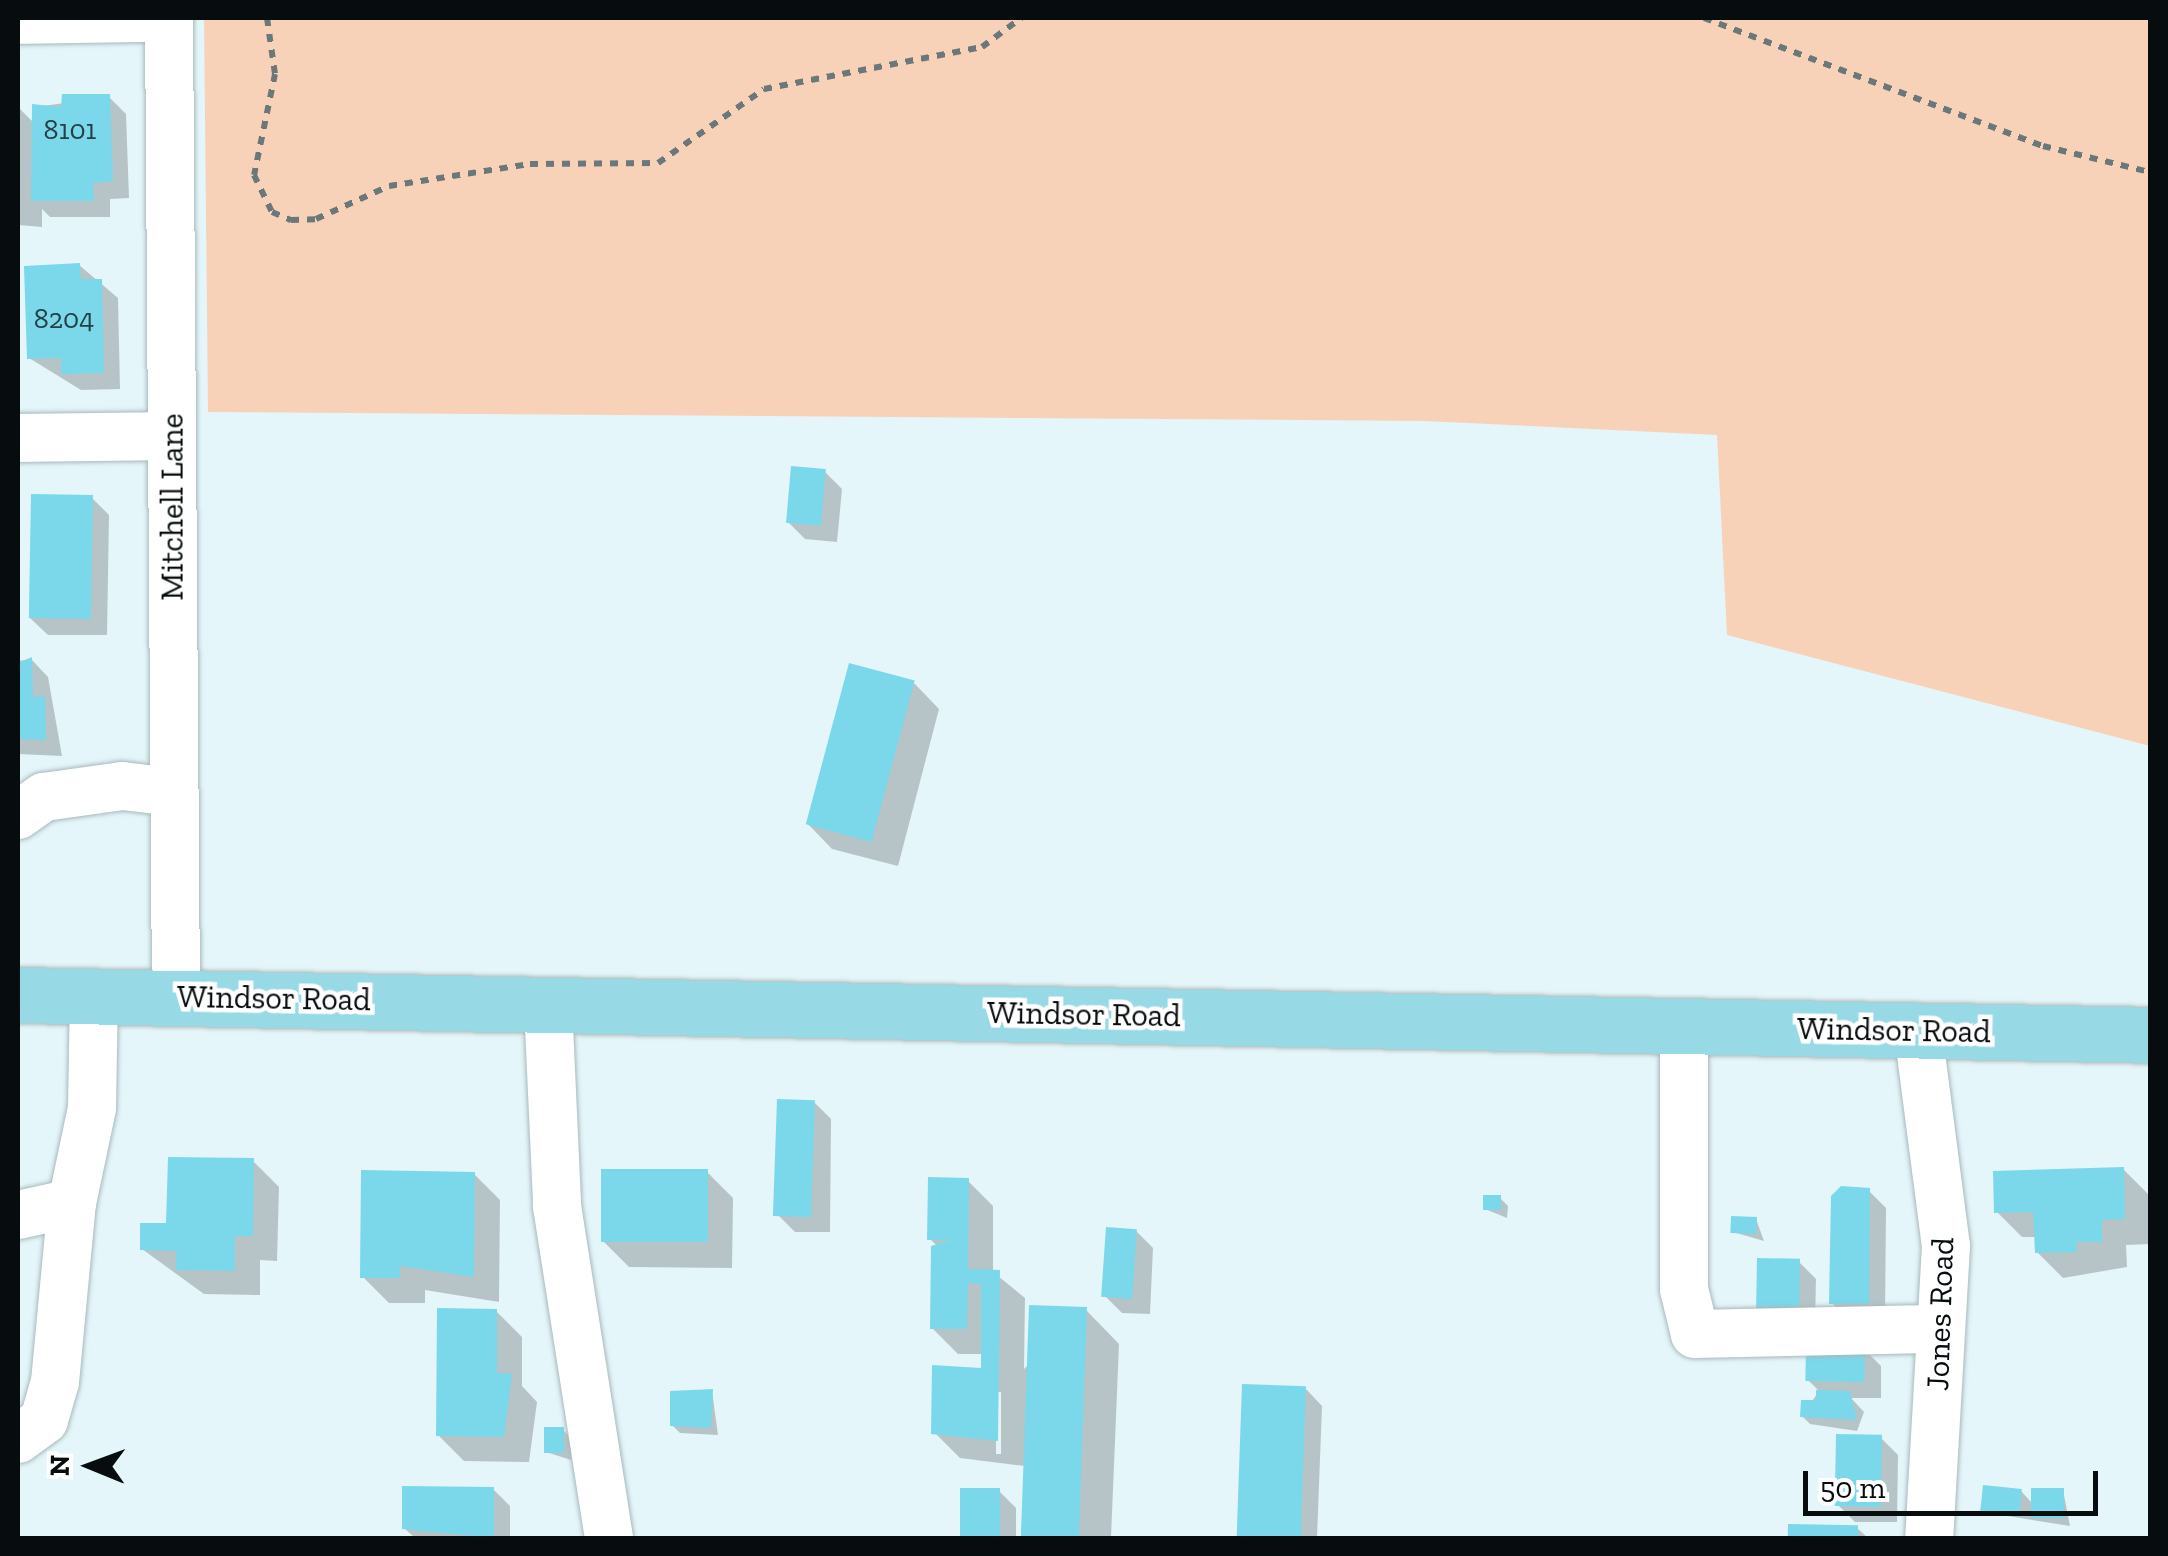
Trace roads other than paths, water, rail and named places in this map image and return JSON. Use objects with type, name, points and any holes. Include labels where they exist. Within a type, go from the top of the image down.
[{"type":"main road","name":"Windsor Road","points":[[18,994],[2150,1035]]},
{"type":"street","points":[[18,20],[148,18]]},
{"type":"street","name":"Mitchell Lane","points":[[169,18],[176,996]]},
{"type":"street","points":[[18,438],[172,436]]},
{"type":"street","points":[[18,815],[44,797],[122,786],[174,792]]},
{"type":"street","points":[[18,1438],[44,1420],[56,1382],[72,1203],[92,1108],[94,995]]},
{"type":"street","points":[[548,1004],[557,1206],[608,1538]]},
{"type":"street","points":[[1684,1026],[1684,1289],[1696,1334],[1941,1329]]},
{"type":"street","name":"Jones Road","points":[[1918,1031],[1946,1246],[1929,1538]]},
{"type":"street","points":[[18,1215],[72,1203]]}]
